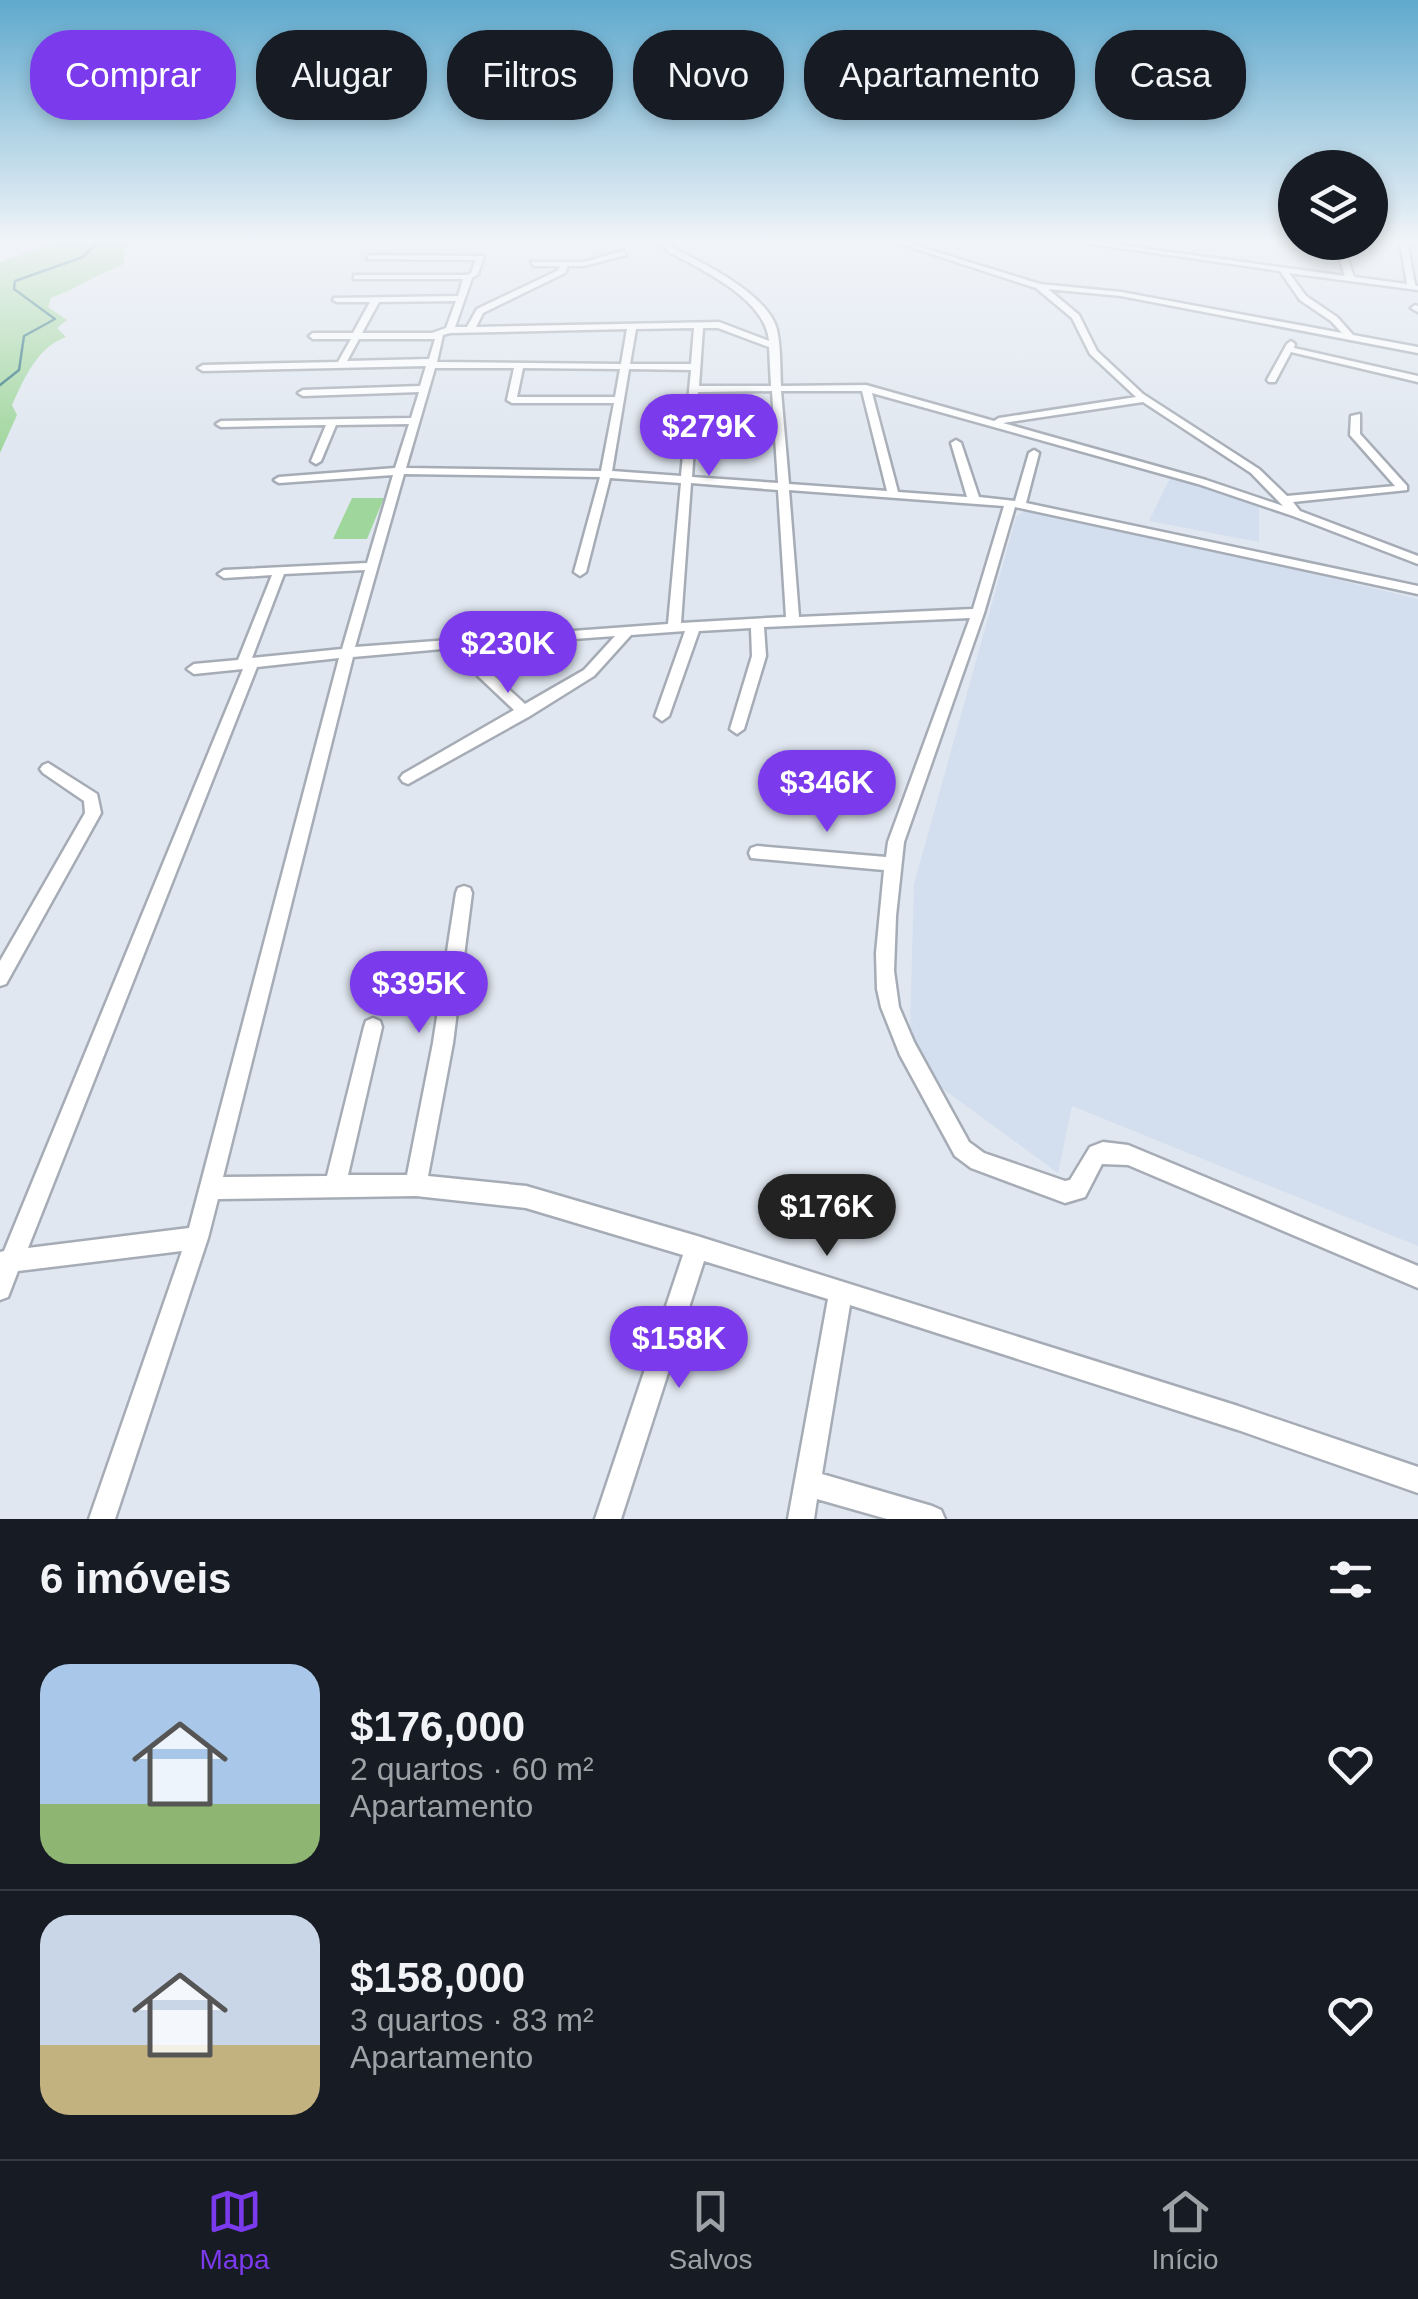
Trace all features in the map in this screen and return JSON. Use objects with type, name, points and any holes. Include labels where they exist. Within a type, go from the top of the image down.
[{"type":"street","points":[[342,363],[368,313]]},
{"type":"street","points":[[450,330],[455,313]]},
{"type":"street","points":[[470,330],[479,313]]},
{"type":"street","points":[[763,313],[772,327],[774,346],[793,620]]},
{"type":"street","points":[[1071,313],[1093,352],[1144,399],[1243,463],[1297,514]]},
{"type":"street","points":[[1222,313],[1418,350]]},
{"type":"street","points":[[1325,313],[1350,337]]},
{"type":"street","points":[[313,336],[700,325],[730,326],[774,346]]},
{"type":"street","points":[[674,629],[700,325]]},
{"type":"street","points":[[580,572],[606,474],[632,326]]},
{"type":"street","points":[[1272,380],[1300,327]]},
{"type":"street","points":[[102,1519],[197,1238],[371,566],[440,339],[436,334]]},
{"type":"street","points":[[1288,349],[1418,379]]},
{"type":"street","points":[[203,368],[342,363],[696,367]]},
{"type":"street","points":[[519,366],[512,400],[620,400]]},
{"type":"street","points":[[694,390],[866,388],[1128,460],[1297,514],[1418,560]]},
{"type":"street","points":[[866,388],[894,494]]},
{"type":"street","points":[[303,392],[423,389]]},
{"type":"street","points":[[990,422],[1144,399]]},
{"type":"street","points":[[1284,500],[1403,488],[1404,484],[1358,440],[1354,431],[1356,416]]},
{"type":"street","points":[[221,424],[416,422]]},
{"type":"street","points":[[316,461],[332,423]]},
{"type":"street","points":[[956,443],[974,500]]},
{"type":"street","points":[[1034,453],[896,842],[886,988],[893,1016],[968,1156],[1065,1192],[1078,1189],[1096,1153],[1128,1155],[1418,1277]]},
{"type":"street","points":[[278,480],[403,471],[606,474],[1016,504],[1418,590]]},
{"type":"street","points":[[224,574],[371,566]]},
{"type":"street","points":[[0,1289],[6,1262],[248,663],[280,572]]},
{"type":"street","points":[[194,669],[348,652],[793,620],[978,612]]},
{"type":"street","points":[[737,729],[759,656],[757,623]]},
{"type":"street","points":[[662,716],[693,628]]},
{"type":"street","points":[[408,778],[596,668],[625,633]]},
{"type":"street","points":[[483,643],[485,676],[525,712]]},
{"type":"street","points":[[0,978],[95,805],[91,798],[48,769]]},
{"type":"street","points":[[757,852],[893,864]]},
{"type":"street","points":[[416,1185],[443,1043],[464,893]]},
{"type":"street","points":[[335,1185],[374,1027]]},
{"type":"street","points":[[210,1188],[416,1185],[526,1196],[841,1291],[1418,1480]]},
{"type":"street","points":[[6,1262],[197,1238]]},
{"type":"street","points":[[608,1519],[697,1247]]},
{"type":"street","points":[[801,1519],[841,1291]]},
{"type":"street","points":[[806,1483],[932,1519]]},
{"type":"shaded area","points":[[1171,476],[1259,504],[1259,542],[1149,521]]},
{"type":"shaded area","points":[[1030,506],[1418,599],[1418,1246],[1072,1106],[1058,1173],[909,1064],[914,884],[1016,517]]},
{"type":"green space","points":[[0,313],[57,313],[67,320],[57,328],[66,337],[47,348],[27,375],[12,405],[17,415],[0,453]]},
{"type":"green space","points":[[352,498],[384,498],[367,539],[333,539]]},
{"type":"waterway","points":[[0,385],[19,370],[24,336],[55,319],[47,313]]}]
